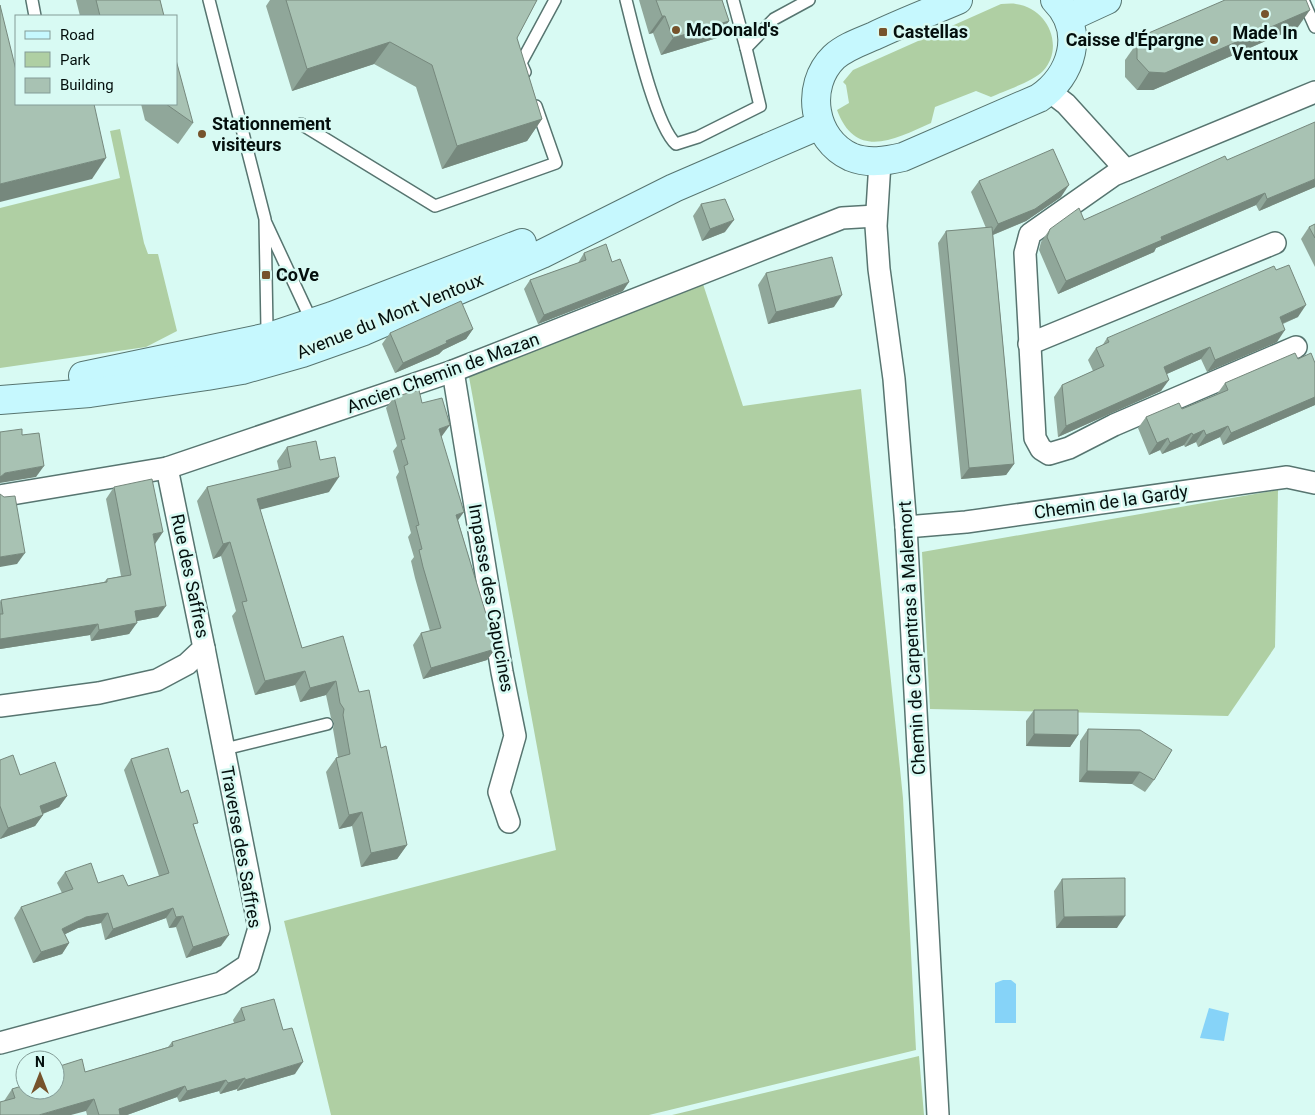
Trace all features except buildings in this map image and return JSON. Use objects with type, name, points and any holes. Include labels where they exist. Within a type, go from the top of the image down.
[{"type":"main road","points":[[958,0],[852,46],[833,58],[825,68],[816,92],[815,102],[820,125],[828,137],[851,157],[880,162],[903,157],[1038,98],[1049,91],[1061,78],[1069,63],[1073,42],[1072,29],[1062,9],[1107,0]]},
{"type":"main road","name":"Avenue du Mont Ventoux","points":[[0,400],[90,392],[242,370],[321,333],[674,188],[820,125]]},
{"type":"main road","name":"Avenue du Mont Ventoux","points":[[0,392],[321,333]]},
{"type":"street","points":[[1049,91],[1066,104],[1126,170]]},
{"type":"street","points":[[1296,347],[1114,425],[1069,448],[1049,454],[1041,449],[1035,438],[1024,253],[1030,234],[1114,175],[1315,92]]},
{"type":"street","name":"Chemin de Carpentras à Malemort","points":[[880,162],[876,216],[878,269],[894,379],[906,527],[938,1115]]},
{"type":"street","name":"Ancien Chemin de Mazan","points":[[0,496],[167,468],[453,371],[842,218],[876,216]]},
{"type":"street","points":[[1029,344],[1275,243]]},
{"type":"street","name":"Impasse des Capucines","points":[[453,371],[502,672],[515,736],[499,792],[509,822]]},
{"type":"street","name":"Rue des Saffres","points":[[0,706],[99,693],[157,680],[187,664],[204,648],[167,468]]},
{"type":"street","name":"Chemin de la Gardy","points":[[906,527],[966,522],[1287,477],[1314,481]]},
{"type":"street","name":"Traverse des Saffres","points":[[0,1043],[221,983],[248,965],[259,928],[204,648]]},
{"type":"lane","points":[[32,0],[35,15]]},
{"type":"lane","points":[[209,0],[265,219],[321,333]]},
{"type":"lane","points":[[301,124],[435,206],[556,163],[521,63],[555,0]]},
{"type":"lane","points":[[626,0],[658,109],[669,138],[676,144],[698,137],[760,106],[733,0]]},
{"type":"lane","points":[[1303,0],[1315,27]]},
{"type":"lane","points":[[746,48],[774,19],[806,1]]},
{"type":"lane","points":[[207,376],[229,363],[280,341],[267,329],[265,219]]},
{"type":"lane","points":[[225,749],[327,724]]},
{"type":"green space","points":[[1001,4],[1027,7],[1037,13],[1050,30],[1053,40],[1053,51],[1049,61],[1039,75],[991,97],[976,91],[935,107],[931,123],[890,139],[878,142],[866,141],[855,136],[845,126],[837,110],[849,103],[846,85],[843,82],[853,70]]},
{"type":"green space","points":[[120,129],[144,243],[148,254],[158,254],[177,331],[146,347],[0,368],[0,208],[120,178],[110,131]]},
{"type":"green space","points":[[703,284],[743,406],[861,389],[903,798],[916,1050],[649,1115],[331,1115],[284,921],[556,850],[469,377]]},
{"type":"green space","points":[[1278,490],[1275,647],[1228,716],[930,709],[922,552]]},
{"type":"green space","points":[[919,1056],[924,1115],[672,1115]]},
{"type":"water","points":[[1011,980],[1016,984],[1016,1023],[995,1023],[995,983]]},
{"type":"water","points":[[1209,1008],[1229,1013],[1224,1041],[1200,1038]]},
{"type":"place","name":"Made In Ventoux","points":[[1265,14]]},
{"type":"place","name":"McDonald's","points":[[676,30]]},
{"type":"place","name":"Castellas","points":[[883,32]]},
{"type":"place","name":"Caisse d'Épargne","points":[[1214,40]]},
{"type":"place","name":"Stationnement visiteurs","points":[[202,134]]},
{"type":"place","name":"CoVe","points":[[266,275]]}]
